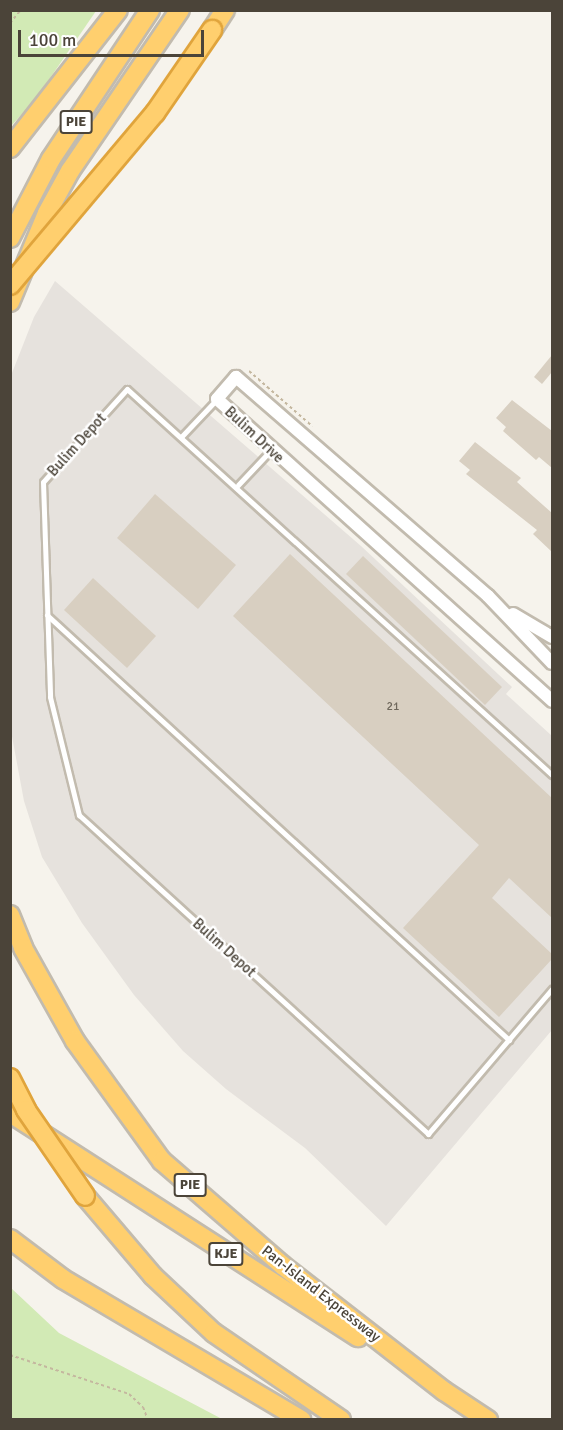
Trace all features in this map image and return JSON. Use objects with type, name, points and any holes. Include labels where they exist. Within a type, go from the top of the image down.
[{"type":"highway","points":[[10,148],[118,10]]},
{"type":"highway","name":"PIE","points":[[10,238],[51,159],[150,10]]},
{"type":"highway","name":"PIE","points":[[10,302],[47,213],[70,171],[180,10]]},
{"type":"highway","points":[[10,285],[155,113],[225,10]]},
{"type":"highway","name":"Pan-Island Expressway","points":[[10,915],[23,948],[75,1041],[162,1161],[282,1265],[444,1391],[488,1419]]},
{"type":"highway","points":[[10,1078],[26,1110],[85,1196],[153,1276],[214,1333],[341,1419]]},
{"type":"highway","name":"KJE","points":[[10,1113],[444,1391]]},
{"type":"highway","points":[[10,1239],[63,1279],[301,1419]]},
{"type":"street","name":"Bulim Drive","points":[[551,698],[270,451],[216,399],[236,377],[488,596],[552,663]]},
{"type":"street","points":[[488,596],[552,637]]},
{"type":"lane","name":"Bulim Depot","points":[[182,436],[127,389],[42,482],[50,698],[80,815],[428,1134],[552,988]]},
{"type":"lane","points":[[216,399],[182,436],[552,775]]},
{"type":"lane","points":[[238,485],[270,451]]},
{"type":"lane","points":[[47,615],[509,1040]]},
{"type":"path","points":[[10,23],[21,10]]},
{"type":"path","points":[[243,370],[251,371],[314,427]]},
{"type":"path","points":[[10,1355],[129,1394],[143,1407],[148,1419]]},
{"type":"shaded area","points":[[55,281],[361,546],[512,687],[506,694],[552,736],[552,1030],[386,1226],[305,1148],[226,1089],[183,1051],[134,995],[82,923],[42,857],[24,801],[11,731],[10,378],[34,317]]},
{"type":"green space","points":[[11,10],[96,11],[35,100],[11,126]]},
{"type":"green space","points":[[11,1288],[59,1333],[222,1419],[11,1419]]},
{"type":"building","points":[[552,355],[552,372],[542,384],[534,377]]},
{"type":"building","points":[[512,400],[552,431],[552,468],[539,457],[536,460],[503,431],[506,427],[496,418]]},
{"type":"building","points":[[475,442],[521,478],[517,482],[552,513],[552,552],[533,534],[537,530],[466,474],[470,470],[459,461]]},
{"type":"building","points":[[155,494],[236,565],[198,609],[117,538]]},
{"type":"building","points":[[290,554],[552,798],[552,918],[509,878],[492,898],[552,954],[552,959],[499,1017],[403,928],[479,845],[233,616]]},
{"type":"building","points":[[363,556],[502,687],[485,705],[346,574]]},
{"type":"building","points":[[93,578],[156,636],[127,668],[64,610]]}]
